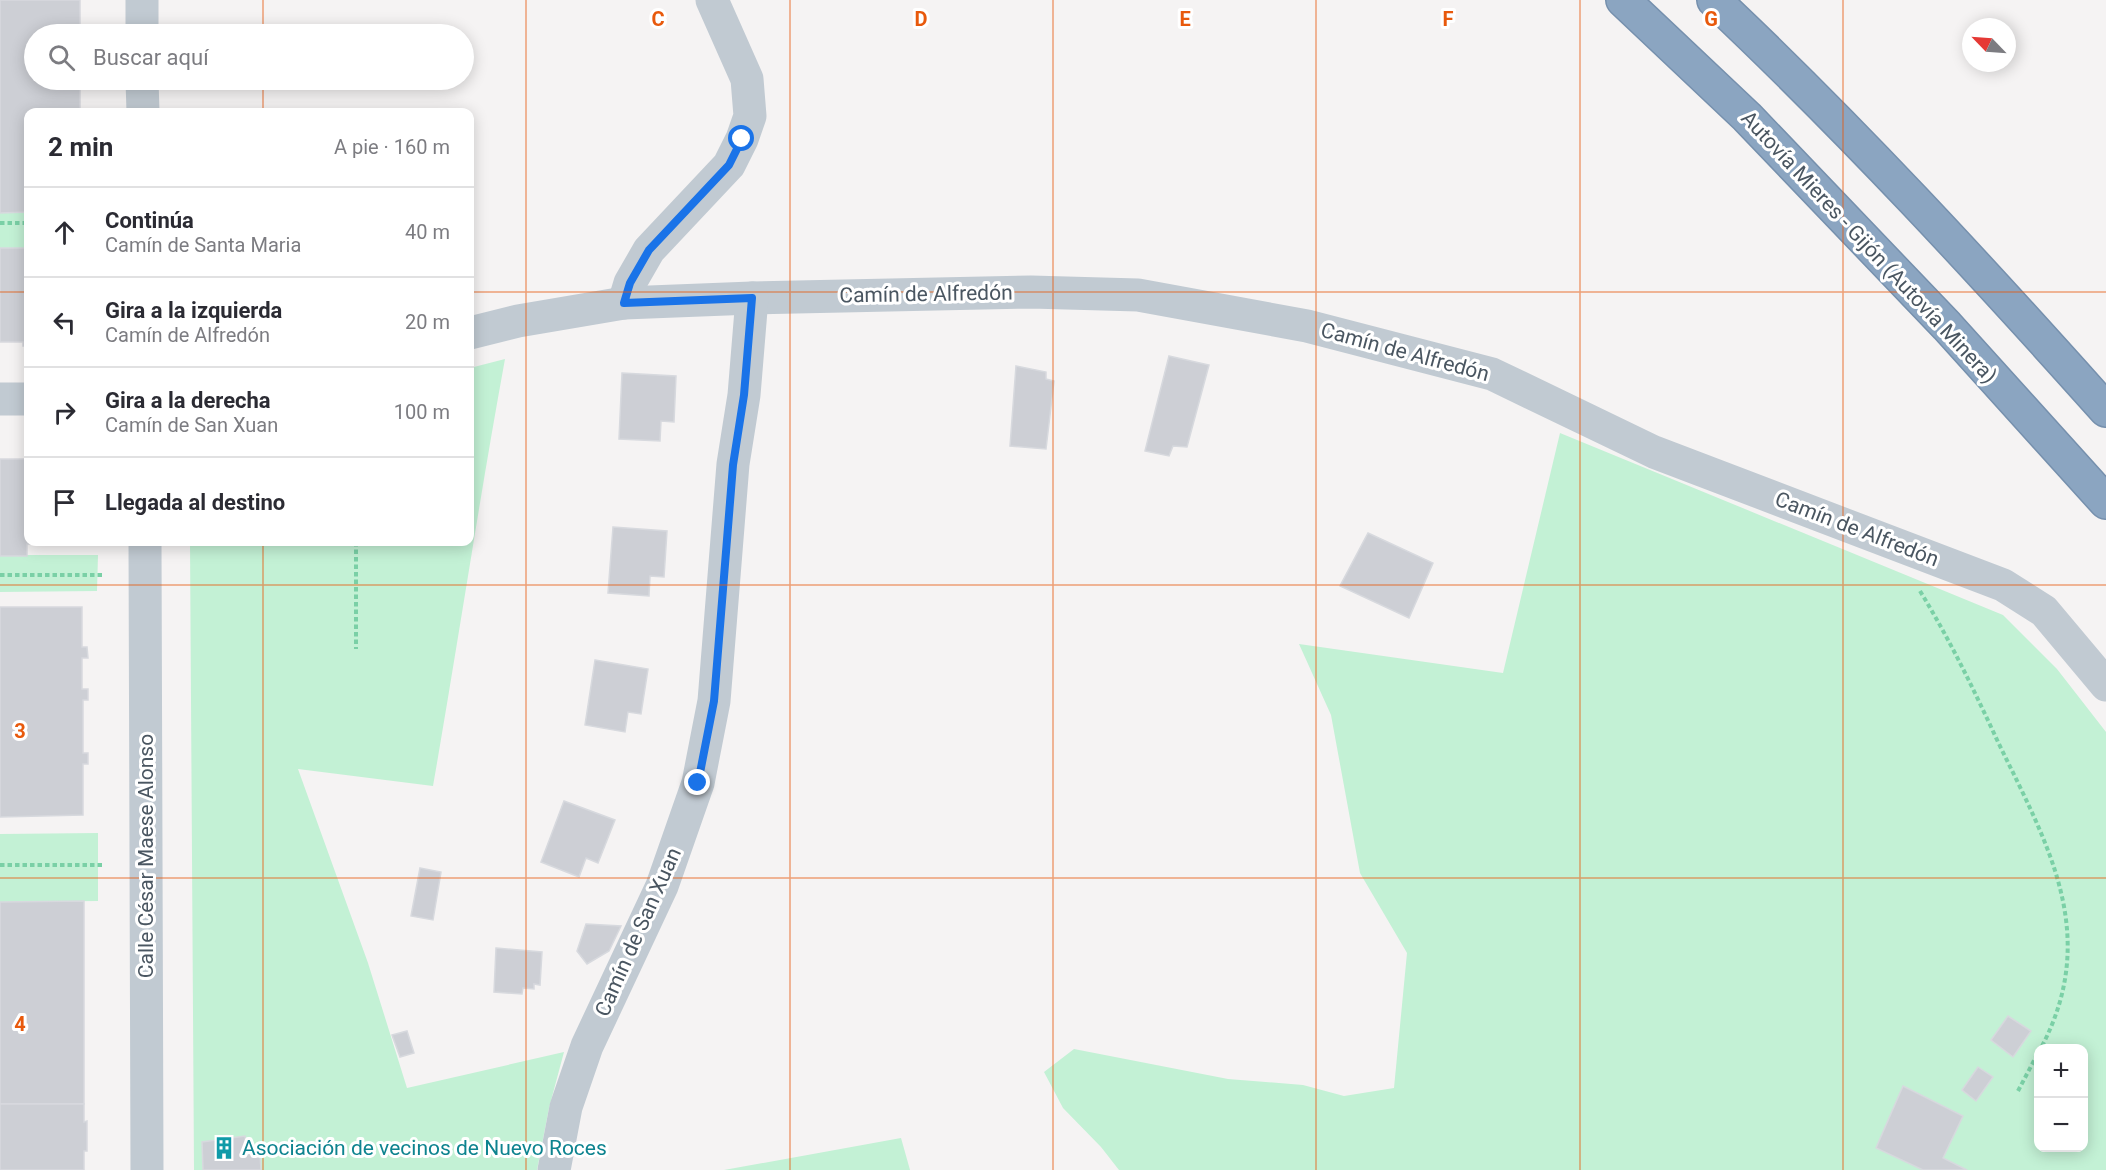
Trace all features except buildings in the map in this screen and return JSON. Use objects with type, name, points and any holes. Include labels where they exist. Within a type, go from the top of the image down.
[{"type":"highway","name":"Autovía Mieres - Gijón (Autovía Minera)","points":[[1623,0],[1755,125],[1947,326],[2106,502]]},
{"type":"highway","points":[[1714,0],[1784,66],[1986,276],[2106,410]]},
{"type":"street","points":[[142,0],[142,24]]},
{"type":"street","points":[[624,303],[630,283],[649,250],[729,165],[750,116],[747,79],[712,0]]},
{"type":"street","points":[[142,90],[143,108]]},
{"type":"street","name":"Camín de Alfredón","points":[[474,332],[518,321],[624,303],[1031,292],[1138,295],[1307,326],[1492,374],[1654,452],[2003,585],[2044,611],[2106,686]]},
{"type":"street","name":"Camín de San Xuan","points":[[554,1170],[566,1107],[587,1046],[662,886],[698,783],[714,701],[733,465],[744,395],[752,298]]},
{"type":"street","points":[[0,399],[24,399]]},
{"type":"street","name":"Calle César Maese Alonso","points":[[145,546],[147,1170]]},
{"type":"path","points":[[0,223],[24,223]]},
{"type":"path","points":[[1890,542],[1946,632],[2032,812],[2062,890],[2068,966],[2065,986],[2043,1044]]},
{"type":"path","points":[[356,546],[356,649]]},
{"type":"path","points":[[0,574],[103,575]]},
{"type":"path","points":[[0,865],[105,865]]},
{"type":"path","points":[[2018,1091],[2034,1061]]},
{"type":"green space","points":[[0,213],[24,213],[24,248],[0,249]]},
{"type":"green space","points":[[505,359],[474,538],[474,367]]},
{"type":"green space","points":[[1560,433],[2003,615],[2057,669],[2106,732],[2106,1170],[1119,1170],[1101,1147],[1063,1108],[1044,1072],[1074,1049],[1228,1079],[1303,1085],[1344,1096],[1394,1088],[1407,953],[1360,873],[1331,715],[1299,644],[1503,673]]},
{"type":"green space","points":[[190,546],[473,546],[433,786],[298,769],[368,963],[407,1088],[564,1052],[549,1108],[537,1170],[261,1170],[260,1154],[247,1154],[245,1136],[202,1142],[203,1170],[194,1170]]},
{"type":"green space","points":[[0,555],[98,555],[97,591],[0,592]]},
{"type":"green space","points":[[98,833],[98,901],[0,902],[0,834]]},
{"type":"green space","points":[[901,1138],[910,1170],[724,1170]]},
{"type":"place","name":"Asociación de vecinos de Nuevo Roces","points":[[224,1148]]},
{"type":"route","points":[[698,783],[714,701],[733,465],[744,395],[752,298],[624,303],[630,283],[649,250],[729,165],[742,139]]}]
